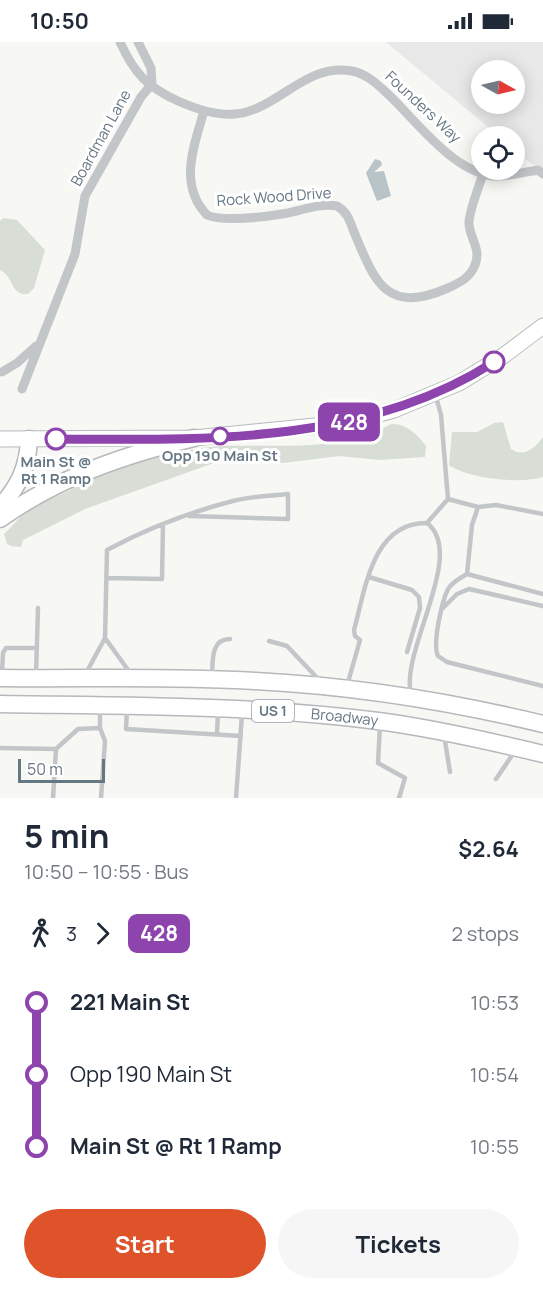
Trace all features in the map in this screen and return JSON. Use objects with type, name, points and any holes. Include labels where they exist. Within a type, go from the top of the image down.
[{"type":"highway","points":[[0,519],[53,486],[95,467],[137,452],[194,438]]},
{"type":"highway","points":[[0,507],[16,488],[24,471],[29,439]]},
{"type":"highway","name":"Broadway","points":[[1,678],[212,679],[325,686],[412,697],[543,724]]},
{"type":"highway","name":"Broadway","points":[[2,707],[100,706],[219,709],[380,721],[444,732],[543,754]]},
{"type":"main road","points":[[0,439],[194,438],[345,423],[394,410],[435,394],[483,369],[543,326]]},
{"type":"street","name":"Founders Way","points":[[120,42],[141,79],[172,98],[218,114],[243,113],[262,106],[314,75],[331,70],[350,71],[376,83],[444,150],[471,166]]},
{"type":"street","points":[[138,42],[151,68],[152,84]]},
{"type":"street","name":"Boardman Lane","points":[[22,389],[75,254],[85,196],[141,97],[152,84]]},
{"type":"street","name":"Rock Wood Drive","points":[[204,111],[190,176],[195,201],[207,216],[220,218],[279,215],[316,206],[338,206],[347,214],[376,280],[386,291],[401,298],[441,291],[460,282],[475,268],[477,248],[470,220],[481,180]]},
{"type":"street","name":"Founders Way","points":[[525,173],[538,171],[543,174]]},
{"type":"street","name":"Boardman Lane","points":[[2,372],[17,363],[38,345]]},
{"type":"lane","points":[[347,688],[360,640],[355,636],[354,630],[369,577],[381,547],[401,530],[427,523],[448,499],[441,415],[435,394]]},
{"type":"lane","points":[[83,679],[105,638],[107,550],[139,532],[234,501],[288,494],[288,519],[189,516]]},
{"type":"lane","points":[[448,499],[478,507],[496,505],[543,514]]},
{"type":"lane","points":[[478,507],[472,525],[467,574],[449,588],[442,609],[435,646],[440,658],[543,686]]},
{"type":"lane","points":[[412,697],[409,670],[440,562],[437,538],[427,523]]},
{"type":"lane","points":[[107,578],[162,579],[163,524]]},
{"type":"lane","points":[[467,574],[543,594]]},
{"type":"lane","points":[[369,577],[412,590],[418,595],[420,608],[407,652]]},
{"type":"lane","points":[[442,609],[457,594],[470,589],[543,606]]},
{"type":"lane","points":[[36,678],[38,608]]},
{"type":"lane","points":[[105,638],[134,678]]},
{"type":"lane","points":[[212,679],[215,646],[221,640],[230,639]]},
{"type":"lane","points":[[269,641],[286,646],[325,686]]},
{"type":"lane","points":[[1,678],[5,649],[37,648]]},
{"type":"lane","points":[[100,706],[100,728],[105,741],[101,798]]},
{"type":"lane","points":[[127,707],[126,729],[241,736]]},
{"type":"lane","points":[[217,734],[219,709]]},
{"type":"lane","points":[[236,798],[243,710]]},
{"type":"lane","points":[[380,721],[378,763],[405,778],[399,798]]},
{"type":"lane","points":[[53,798],[56,750],[78,729],[100,728]]},
{"type":"lane","points":[[444,732],[450,772]]},
{"type":"lane","points":[[0,748],[56,750]]},
{"type":"lane","points":[[496,779],[517,748]]},
{"type":"shaded area","points":[[386,42],[543,42],[543,173],[525,158],[525,126],[487,126],[473,114],[525,114],[525,60],[471,60],[471,113]]},
{"type":"shaded area","points":[[375,159],[381,161],[382,165],[374,172],[384,171],[391,196],[377,201],[366,173]]},
{"type":"shaded area","points":[[3,218],[17,220],[45,250],[34,288],[28,294],[18,292],[0,270],[0,221]]},
{"type":"shaded area","points":[[503,422],[511,449],[516,452],[529,450],[543,437],[543,477],[521,480],[495,479],[469,474],[449,465],[452,432],[477,432],[494,423]]},
{"type":"shaded area","points":[[391,424],[402,425],[415,434],[426,446],[425,457],[380,460],[339,456],[283,463],[240,458],[214,463],[85,509],[23,540],[21,547],[7,544],[4,534],[32,508],[77,487],[110,468],[161,455],[213,447],[331,443],[372,433]]},
{"type":"bus line","name":"428","points":[[56,439],[194,438],[333,425],[368,418],[419,401],[459,383],[494,362]]},
{"type":"place","name":"Opp 190 Main St","points":[[220,436]]},
{"type":"place","name":"Main St @ Rt 1 Ramp","points":[[56,439]]}]
